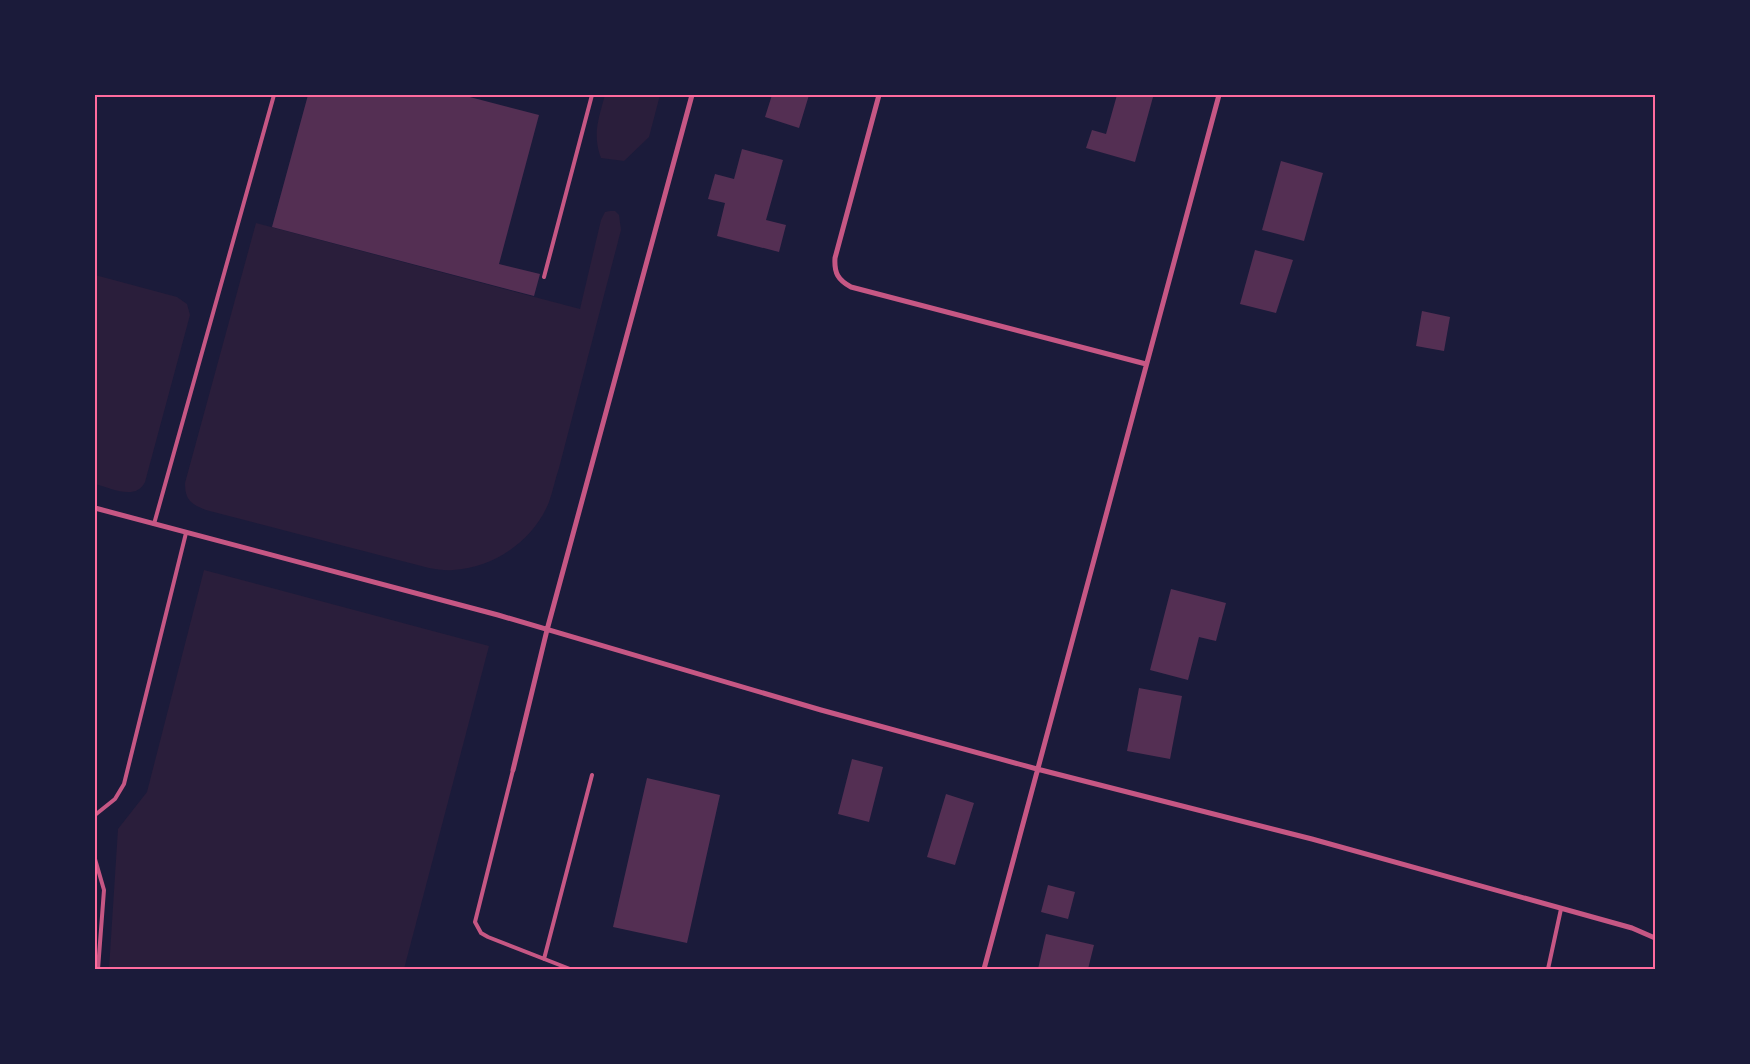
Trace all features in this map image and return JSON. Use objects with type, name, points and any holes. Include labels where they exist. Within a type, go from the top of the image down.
[{"type":"street","points":[[513,770],[547,630],[692,95]]},
{"type":"street","points":[[879,95],[835,258],[836,275],[851,287],[1146,364]]},
{"type":"street","points":[[984,969],[1219,95]]},
{"type":"street","points":[[95,508],[498,615],[1037,770],[1312,838],[1454,877],[1632,928],[1655,938]]},
{"type":"lane","points":[[154,524],[274,95]]},
{"type":"lane","points":[[544,277],[592,95]]},
{"type":"lane","points":[[95,815],[116,799],[124,784],[186,533]]},
{"type":"lane","points":[[513,770],[475,922],[481,933],[488,937],[570,969]]},
{"type":"lane","points":[[544,959],[592,775]]},
{"type":"lane","points":[[95,859],[104,890],[98,969]]},
{"type":"lane","points":[[1548,969],[1561,909]]},
{"type":"shaded area","points":[[605,95],[660,95],[649,137],[624,161],[601,158],[598,150],[597,126]]},
{"type":"shaded area","points":[[615,211],[619,215],[621,230],[552,494],[542,516],[523,540],[511,550],[483,564],[468,568],[447,570],[429,568],[206,510],[190,501],[186,494],[185,483],[256,223],[580,309],[601,220],[605,212]]},
{"type":"shaded area","points":[[95,275],[177,297],[187,304],[190,315],[145,482],[136,491],[123,492],[95,484]]},
{"type":"shaded area","points":[[204,570],[489,646],[404,969],[109,969],[118,829],[147,792]]},
{"type":"building","points":[[308,95],[462,95],[539,115],[499,264],[540,274],[534,296],[272,227]]},
{"type":"building","points":[[772,95],[809,95],[799,128],[765,117]]},
{"type":"building","points":[[1117,95],[1153,97],[1135,162],[1086,148],[1092,130],[1106,134]]},
{"type":"building","points":[[742,149],[783,160],[766,220],[786,225],[779,252],[717,236],[725,203],[708,199],[715,174],[734,179]]},
{"type":"building","points":[[1281,161],[1323,173],[1304,241],[1262,230]]},
{"type":"building","points":[[1255,250],[1293,260],[1276,313],[1240,304]]},
{"type":"building","points":[[1422,311],[1450,317],[1444,351],[1416,346]]},
{"type":"building","points":[[1171,589],[1226,603],[1216,641],[1199,637],[1188,680],[1150,670]]},
{"type":"building","points":[[1139,688],[1182,696],[1170,759],[1127,751]]},
{"type":"building","points":[[852,759],[883,767],[869,822],[838,814]]},
{"type":"building","points":[[647,778],[720,795],[687,943],[613,927]]},
{"type":"building","points":[[946,794],[974,803],[955,865],[927,857]]},
{"type":"building","points":[[1048,885],[1075,892],[1068,919],[1041,912]]},
{"type":"building","points":[[1046,934],[1094,945],[1088,969],[1038,969]]}]
